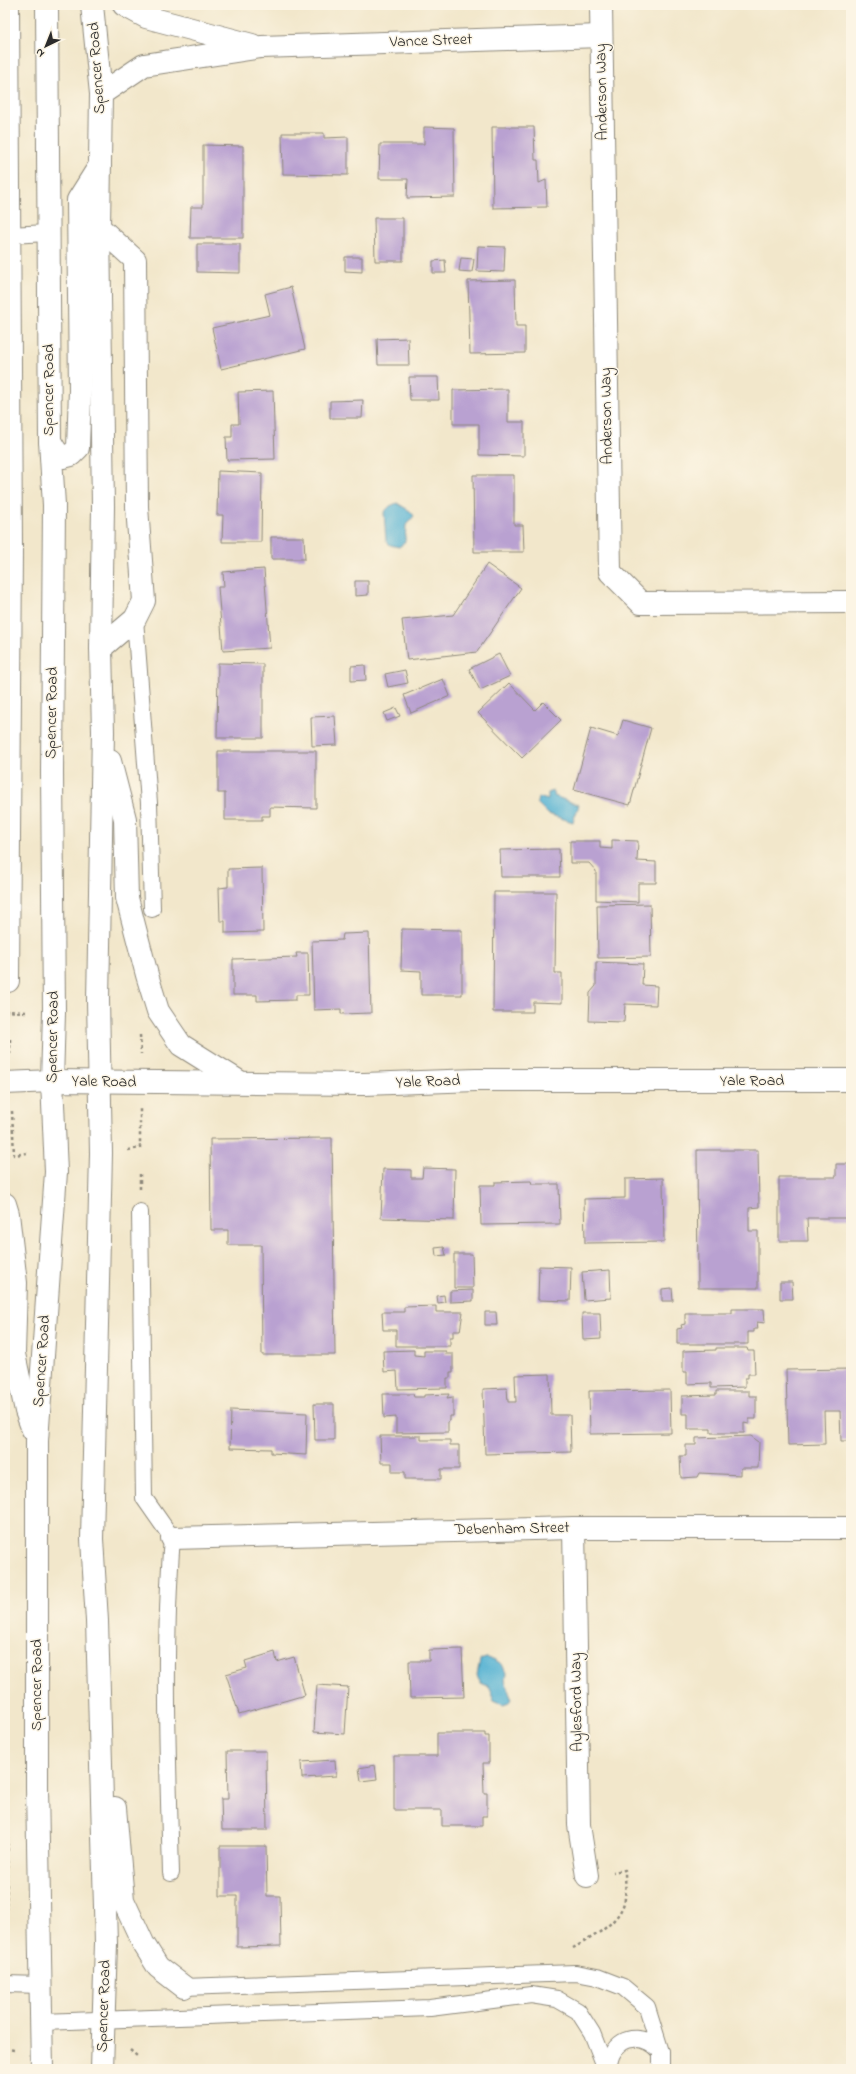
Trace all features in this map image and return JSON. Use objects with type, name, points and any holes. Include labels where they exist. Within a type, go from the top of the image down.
[{"type":"main road","name":"Spencer Road","points":[[42,2059],[37,1787],[37,1441],[56,1172],[52,1081],[54,1005],[52,773],[54,505],[50,441],[47,5]]},
{"type":"main road","name":"Spencer Road","points":[[92,5],[101,94],[100,227],[103,506],[101,648],[103,732],[98,1000],[101,1083],[92,1539],[97,1621],[106,1943],[102,2059]]},
{"type":"main road","name":"Vance Street","points":[[124,5],[146,17],[261,47]]},
{"type":"main road","name":"Anderson Way","points":[[602,5],[601,36],[610,572],[641,603],[851,602]]},
{"type":"main road","points":[[7,17],[9,235],[8,981]]},
{"type":"main road","name":"Vance Street","points":[[101,94],[144,65],[261,47],[601,36]]},
{"type":"main road","points":[[50,441],[56,451],[63,457],[71,456],[78,448],[80,390],[78,200],[100,165]]},
{"type":"main road","points":[[100,227],[135,260],[137,507],[144,601],[135,619],[101,648]]},
{"type":"main road","points":[[103,732],[125,818],[127,898],[146,975],[158,1011],[181,1045],[240,1082]]},
{"type":"main road","name":"Yale Road","points":[[5,1083],[52,1081],[101,1083],[240,1082],[364,1084],[476,1080],[851,1080]]},
{"type":"main road","points":[[5,1204],[8,1214],[16,1282],[14,1354],[26,1411],[37,1441]]},
{"type":"main road","name":"Debenham Street","points":[[172,1538],[574,1528],[851,1528]]},
{"type":"main road","name":"Aylesford Way","points":[[574,1528],[579,1825],[587,1876]]},
{"type":"main road","points":[[97,1621],[113,1670],[114,1787],[123,1900],[143,1942],[158,1967],[184,1987]]},
{"type":"lane","points":[[9,235],[48,233]]},
{"type":"lane","points":[[135,619],[149,804],[152,909]]},
{"type":"lane","points":[[140,1212],[144,1498],[172,1538],[168,1582],[166,1735],[171,1873]]},
{"type":"lane","points":[[184,1987],[576,1973],[597,1977],[623,1987],[647,2007],[661,2052],[661,2069]]},
{"type":"lane","points":[[5,1984],[41,1985]]},
{"type":"lane","points":[[42,2022],[430,2008],[531,1994],[557,1999],[578,2011],[592,2033],[607,2069]]},
{"type":"lane","points":[[607,2069],[612,2054],[620,2044],[632,2039],[645,2039],[655,2044],[661,2052]]},
{"type":"path","points":[[12,1128],[14,1155]]},
{"type":"path","points":[[5,1661],[7,1715]]},
{"type":"path","points":[[5,1953],[8,1830]]},
{"type":"path","points":[[567,1950],[596,1935],[619,1915],[625,1898],[625,1870],[587,1876]]},
{"type":"path","points":[[5,2049],[42,2059]]},
{"type":"path","points":[[102,2059],[131,2050],[137,2056]]},
{"type":"water","points":[[397,503],[410,511],[414,516],[406,525],[405,542],[399,547],[390,545],[386,541],[384,512],[390,506]]},
{"type":"water","points":[[553,791],[554,796],[579,805],[573,822],[548,814],[537,803],[538,797],[548,800],[548,793]]},
{"type":"water","points":[[486,1658],[493,1659],[502,1664],[506,1673],[505,1680],[511,1698],[509,1703],[503,1705],[494,1701],[488,1686],[481,1683],[477,1675],[480,1660]]},
{"type":"building","points":[[424,127],[454,128],[455,197],[407,198],[408,179],[379,179],[380,144],[424,144]]},
{"type":"building","points":[[492,127],[534,127],[535,160],[538,160],[539,183],[546,180],[547,207],[493,208]]},
{"type":"building","points":[[282,133],[324,133],[324,138],[348,137],[348,175],[283,174]]},
{"type":"building","points":[[203,145],[243,146],[243,238],[190,238],[191,207],[203,207]]},
{"type":"building","points":[[374,218],[403,218],[403,261],[375,261]]},
{"type":"building","points":[[197,244],[240,244],[240,273],[197,272]]},
{"type":"building","points":[[478,246],[505,247],[504,272],[477,271]]},
{"type":"building","points":[[345,257],[362,257],[362,272],[345,271]]},
{"type":"building","points":[[461,258],[474,259],[472,272],[459,271]]},
{"type":"building","points":[[445,260],[446,273],[433,273],[433,261]]},
{"type":"building","points":[[515,280],[516,326],[525,326],[525,353],[470,354],[468,281]]},
{"type":"building","points":[[291,287],[305,349],[221,369],[212,328],[270,315],[265,294]]},
{"type":"building","points":[[408,338],[409,365],[378,365],[377,339]]},
{"type":"building","points":[[409,377],[438,377],[439,400],[410,400]]},
{"type":"building","points":[[508,389],[508,422],[524,422],[524,456],[479,455],[479,424],[453,424],[453,390]]},
{"type":"building","points":[[273,391],[275,459],[227,460],[226,437],[232,437],[232,424],[239,424],[238,392]]},
{"type":"building","points":[[363,400],[362,418],[330,418],[330,401]]},
{"type":"building","points":[[218,471],[262,473],[261,542],[222,542],[223,515],[217,515]]},
{"type":"building","points":[[473,475],[514,475],[514,525],[523,525],[524,552],[474,552]]},
{"type":"building","points":[[271,537],[304,537],[305,559],[271,559]]},
{"type":"building","points":[[487,564],[521,588],[477,652],[407,660],[402,620],[453,615]]},
{"type":"building","points":[[264,569],[270,648],[223,651],[218,587],[224,587],[223,572]]},
{"type":"building","points":[[355,581],[368,581],[368,595],[355,596]]},
{"type":"building","points":[[499,654],[510,676],[480,690],[469,669]]},
{"type":"building","points":[[218,663],[263,664],[263,738],[217,738]]},
{"type":"building","points":[[365,665],[366,680],[351,681],[351,666]]},
{"type":"building","points":[[405,670],[408,683],[388,687],[385,674]]},
{"type":"building","points":[[443,679],[450,696],[411,713],[404,695]]},
{"type":"building","points":[[509,683],[535,710],[543,702],[561,720],[522,758],[478,713]]},
{"type":"building","points":[[396,708],[400,716],[387,721],[384,713]]},
{"type":"building","points":[[335,716],[337,745],[312,746],[311,717]]},
{"type":"building","points":[[623,720],[651,728],[630,805],[574,790],[591,728],[618,736]]},
{"type":"building","points":[[218,751],[316,751],[316,808],[270,807],[270,816],[262,816],[262,820],[225,820],[225,793],[218,793]]},
{"type":"building","points":[[612,840],[638,841],[637,861],[656,862],[656,883],[638,883],[638,902],[596,900],[596,871],[589,863],[570,863],[570,841],[600,841],[600,848],[612,849]]},
{"type":"building","points":[[559,849],[560,877],[501,877],[500,850]]},
{"type":"building","points":[[262,868],[263,932],[225,933],[225,921],[220,921],[219,888],[228,887],[228,869]]},
{"type":"building","points":[[494,892],[556,892],[555,973],[562,973],[562,1003],[533,1002],[533,1012],[493,1012]]},
{"type":"building","points":[[650,904],[651,957],[598,958],[597,905]]},
{"type":"building","points":[[402,929],[462,930],[462,995],[421,995],[421,971],[401,970]]},
{"type":"building","points":[[369,933],[371,1013],[341,1014],[341,1009],[314,1010],[312,941],[342,940],[343,934]]},
{"type":"building","points":[[296,953],[308,953],[309,995],[296,995],[296,1000],[257,1001],[257,995],[233,995],[233,959],[297,957]]},
{"type":"building","points":[[596,962],[643,964],[642,985],[657,986],[656,1005],[625,1004],[624,1022],[589,1021],[590,993],[596,986]]},
{"type":"building","points":[[332,1138],[335,1355],[262,1355],[261,1245],[228,1245],[228,1230],[211,1230],[210,1139]]},
{"type":"building","points":[[697,1150],[758,1150],[759,1207],[749,1208],[749,1231],[758,1231],[758,1288],[698,1288]]},
{"type":"building","points":[[836,1164],[851,1164],[851,1218],[807,1218],[808,1241],[779,1241],[779,1177],[836,1177]]},
{"type":"building","points":[[423,1168],[455,1169],[454,1220],[381,1218],[383,1169],[411,1170],[411,1178],[422,1178]]},
{"type":"building","points":[[663,1178],[664,1242],[585,1243],[584,1199],[625,1198],[625,1179]]},
{"type":"building","points":[[531,1181],[532,1184],[559,1184],[560,1224],[481,1225],[480,1185],[495,1185],[495,1182]]},
{"type":"building","points":[[444,1247],[446,1255],[436,1256],[435,1248]]},
{"type":"building","points":[[454,1254],[472,1254],[473,1288],[454,1288]]},
{"type":"building","points":[[539,1266],[571,1267],[570,1301],[538,1300]]},
{"type":"building","points":[[610,1270],[611,1298],[584,1300],[582,1272]]},
{"type":"building","points":[[780,1282],[792,1282],[793,1299],[780,1299]]},
{"type":"building","points":[[672,1288],[673,1301],[662,1301],[662,1289]]},
{"type":"building","points":[[473,1290],[473,1301],[450,1302],[450,1291]]},
{"type":"building","points":[[444,1295],[445,1302],[438,1303],[437,1296]]},
{"type":"building","points":[[436,1306],[436,1312],[463,1312],[460,1331],[453,1331],[453,1337],[450,1337],[450,1346],[396,1346],[396,1330],[383,1330],[382,1312],[404,1312],[404,1307]]},
{"type":"building","points":[[732,1309],[764,1309],[765,1323],[757,1322],[758,1329],[754,1329],[754,1332],[748,1332],[748,1344],[677,1344],[677,1329],[682,1328],[681,1325],[685,1324],[685,1313],[732,1313]]},
{"type":"building","points":[[485,1312],[496,1312],[497,1325],[485,1325]]},
{"type":"building","points":[[582,1313],[600,1313],[601,1339],[583,1340]]},
{"type":"building","points":[[716,1348],[747,1348],[748,1351],[754,1351],[755,1374],[748,1374],[748,1378],[745,1378],[745,1387],[711,1388],[711,1383],[687,1384],[687,1372],[683,1372],[683,1351],[716,1350]]},
{"type":"building","points":[[414,1350],[414,1355],[424,1356],[424,1351],[446,1351],[445,1354],[453,1354],[453,1372],[450,1372],[450,1378],[447,1378],[447,1388],[398,1389],[397,1371],[384,1372],[383,1351]]},
{"type":"building","points":[[851,1369],[851,1441],[841,1441],[840,1411],[824,1411],[825,1444],[788,1445],[786,1370]]},
{"type":"building","points":[[550,1374],[551,1415],[570,1415],[571,1452],[485,1454],[483,1389],[507,1388],[508,1402],[516,1402],[515,1375]]},
{"type":"building","points":[[670,1390],[671,1433],[590,1434],[589,1391]]},
{"type":"building","points":[[716,1391],[749,1391],[749,1396],[756,1396],[756,1419],[749,1419],[749,1424],[744,1423],[744,1433],[711,1433],[711,1429],[688,1429],[688,1414],[682,1414],[682,1396],[716,1395]]},
{"type":"building","points":[[383,1394],[413,1394],[414,1397],[424,1397],[424,1395],[449,1394],[447,1398],[453,1397],[453,1416],[450,1416],[450,1421],[448,1421],[448,1432],[396,1433],[396,1417],[384,1418]]},
{"type":"building","points":[[314,1404],[334,1404],[334,1440],[315,1440]]},
{"type":"building","points":[[231,1410],[307,1413],[306,1455],[271,1453],[271,1449],[230,1448]]},
{"type":"building","points":[[380,1436],[421,1436],[421,1440],[450,1440],[450,1445],[459,1445],[459,1469],[441,1469],[441,1479],[405,1479],[405,1472],[392,1472],[392,1463],[381,1463]]},
{"type":"building","points":[[751,1436],[759,1442],[758,1468],[741,1468],[741,1475],[699,1473],[697,1477],[681,1478],[680,1456],[686,1456],[686,1445],[696,1445],[696,1438]]},
{"type":"building","points":[[462,1649],[464,1697],[410,1698],[409,1661],[429,1661],[429,1650]]},
{"type":"building","points":[[275,1652],[277,1662],[294,1657],[305,1695],[239,1714],[226,1674],[247,1668],[245,1661]]},
{"type":"building","points":[[317,1685],[348,1687],[345,1734],[314,1732]]},
{"type":"building","points":[[437,1733],[485,1733],[485,1736],[489,1736],[489,1763],[483,1763],[484,1793],[487,1793],[487,1816],[482,1816],[482,1826],[442,1826],[442,1810],[394,1810],[394,1756],[437,1756]]},
{"type":"building","points":[[227,1751],[266,1751],[267,1830],[222,1830],[221,1799],[228,1799]]},
{"type":"building","points":[[335,1760],[336,1776],[302,1778],[301,1762]]},
{"type":"building","points":[[375,1765],[377,1779],[361,1781],[359,1768]]},
{"type":"building","points":[[220,1846],[266,1846],[267,1896],[280,1896],[281,1946],[237,1947],[237,1896],[220,1896]]}]
